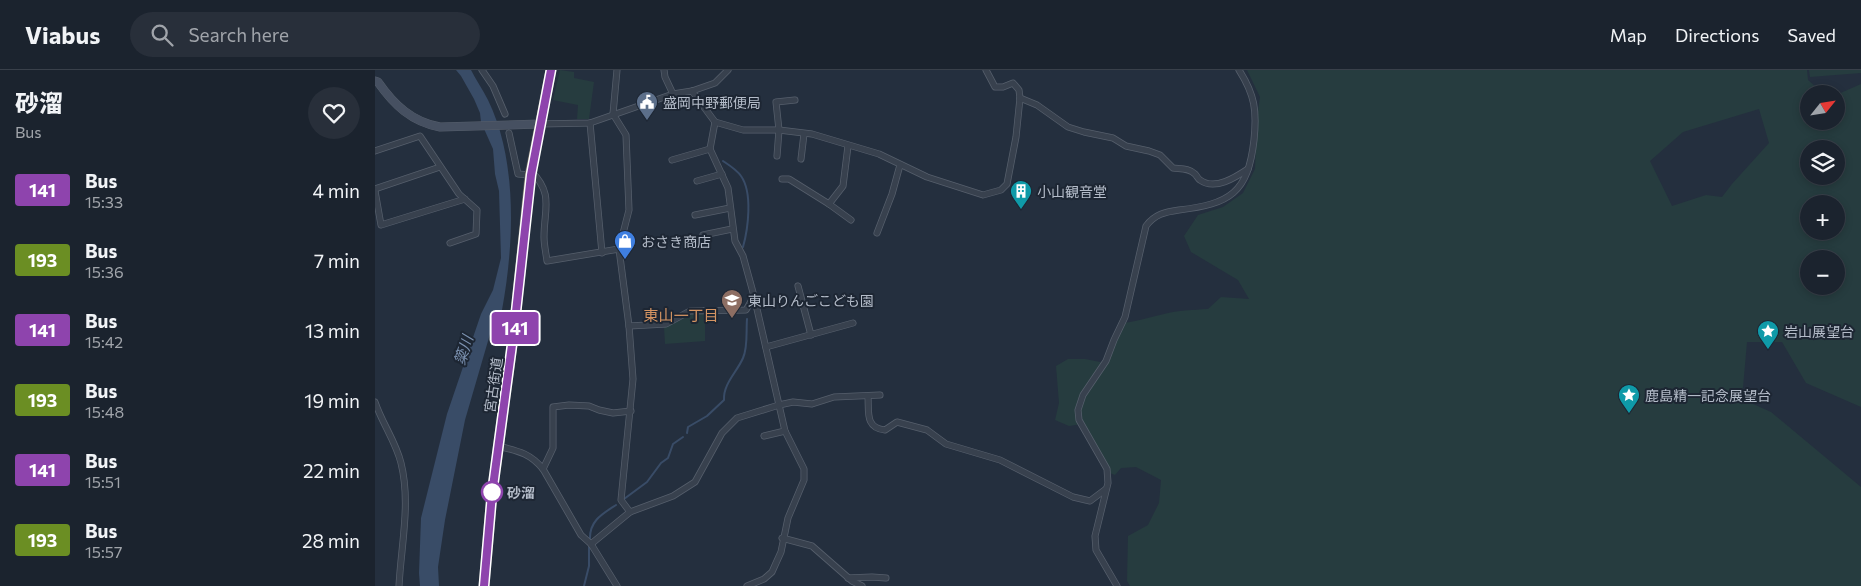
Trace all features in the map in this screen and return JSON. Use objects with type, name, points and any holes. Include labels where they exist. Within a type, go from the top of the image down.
[{"type":"highway","name":"宮古街道","points":[[484,586],[498,446],[514,330],[531,173],[551,70]]},
{"type":"street","points":[[482,70],[493,86],[505,114]]},
{"type":"street","points":[[617,70],[613,114],[626,135],[629,210],[619,250],[629,326],[633,379],[621,500],[630,512]]},
{"type":"street","points":[[664,70],[665,77],[673,94]]},
{"type":"street","points":[[375,81],[378,82],[400,108],[412,117],[427,124],[440,127],[462,127],[590,123],[673,94],[692,91],[715,83],[727,70]]},
{"type":"street","points":[[692,91],[715,122],[743,130],[779,130],[812,134],[879,154],[927,177],[983,195],[1001,190],[1007,184],[1016,137],[1020,98],[1019,90],[1013,84],[995,87],[986,70]]},
{"type":"street","points":[[1117,586],[1095,550],[1095,536],[1108,483],[1107,469],[1079,420],[1078,410],[1083,395],[1106,361],[1113,340],[1125,317],[1146,226],[1151,219],[1165,211],[1181,210],[1220,201],[1244,181],[1249,168],[1255,131],[1255,110],[1252,93],[1239,70]]},
{"type":"street","points":[[1020,98],[1037,105],[1068,127],[1113,138],[1126,146],[1160,155],[1173,168],[1187,169],[1194,173],[1201,181],[1210,184],[1236,177],[1249,168]]},
{"type":"street","points":[[777,156],[779,130],[776,102],[795,100]]},
{"type":"street","points":[[715,122],[710,149],[728,188],[735,241],[743,256],[754,296],[785,431],[803,470],[804,480],[788,518],[781,552],[772,572],[764,579],[747,586]]},
{"type":"street","points":[[590,123],[602,253]]},
{"type":"street","points":[[509,133],[519,174],[531,173],[540,180],[546,196],[544,239],[547,261],[619,250]]},
{"type":"street","points":[[801,159],[804,134]]},
{"type":"street","points":[[375,151],[420,136],[459,194],[477,210],[476,234],[450,243]]},
{"type":"street","points":[[829,204],[843,186],[848,146]]},
{"type":"street","points":[[672,160],[710,149]]},
{"type":"street","points":[[877,233],[892,194],[900,165]]},
{"type":"street","points":[[440,167],[375,190],[381,225],[465,199]]},
{"type":"street","points":[[697,181],[722,174]]},
{"type":"street","points":[[782,179],[789,179],[851,220]]},
{"type":"street","points":[[695,215],[730,208]]},
{"type":"street","points":[[703,235],[732,229]]},
{"type":"street","points":[[798,286],[811,335]]},
{"type":"street","points":[[629,326],[667,324],[690,311],[746,310],[754,296]]},
{"type":"street","points":[[766,347],[853,323]]},
{"type":"street","points":[[591,544],[630,512],[673,496],[695,482],[722,433],[737,418],[779,404],[793,402],[812,404],[834,397],[880,395]]},
{"type":"street","points":[[868,397],[870,422],[877,429],[885,430],[897,422],[927,430],[946,444],[1000,460],[1073,497],[1090,500],[1106,489]]},
{"type":"street","points":[[375,402],[401,462],[404,491],[404,524],[399,586]]},
{"type":"street","points":[[543,469],[553,448],[553,407],[569,405],[589,406],[613,413],[631,411]]},
{"type":"street","points":[[765,436],[785,431]]},
{"type":"street","points":[[498,446],[527,454],[536,460],[581,535],[591,544],[617,586]]},
{"type":"street","points":[[783,538],[812,546],[861,586]]},
{"type":"street","points":[[849,578],[872,576],[886,578]]},
{"type":"green space","points":[[560,70],[574,72],[574,78],[594,82],[589,119],[577,119],[578,105],[553,100]]},
{"type":"green space","points":[[1247,70],[1807,70],[1808,80],[1814,85],[1800,85],[1800,130],[1845,130],[1845,91],[1861,84],[1861,407],[1806,383],[1782,342],[1747,342],[1742,399],[1771,412],[1861,487],[1861,586],[1130,586],[1127,581],[1128,536],[1148,525],[1159,503],[1161,480],[1136,467],[1121,468],[1115,475],[1107,472],[1082,424],[1069,426],[1055,420],[1059,403],[1056,366],[1068,359],[1085,359],[1105,363],[1124,323],[1186,310],[1208,309],[1221,297],[1249,299],[1238,280],[1191,252],[1184,236],[1198,215],[1223,207],[1243,193],[1255,169],[1257,118],[1260,97]],"holes":[[[1759,109],[1769,143],[1722,197],[1706,195],[1672,206],[1650,161],[1683,132]]]},
{"type":"green space","points":[[1809,70],[1861,70],[1861,73],[1810,77]]},
{"type":"green space","points":[[691,314],[705,314],[705,341],[665,344],[664,327]]},
{"type":"water","points":[[456,70],[471,70],[488,100],[498,124],[505,149],[509,176],[511,231],[502,310],[495,317],[465,420],[445,520],[438,567],[439,586],[420,586],[421,518],[447,414],[481,314],[493,290],[501,258],[499,191],[495,174],[493,149],[481,122],[480,113],[474,99]]},
{"type":"waterway","points":[[723,161],[733,168],[745,183],[748,201],[748,221],[743,247]]},
{"type":"waterway","points":[[687,433],[688,427],[707,416],[724,400],[728,383],[745,354],[747,319]]},
{"type":"waterway","points":[[624,499],[647,482],[661,463],[668,458],[673,444],[683,437]]},
{"type":"waterway","points":[[590,540],[590,533],[594,523],[601,515],[616,505]]},
{"type":"waterway","points":[[584,586],[589,566],[589,547]]},
{"type":"bus line","name":"141","points":[[484,586],[492,494],[514,330],[531,175],[551,70]]},
{"type":"place","name":"盛岡中野郵便局","points":[[647,121]]},
{"type":"place","name":"小山観音堂","points":[[1021,210]]},
{"type":"place","name":"おさき商店","points":[[625,260]]},
{"type":"place","name":"東山りんごこども園","points":[[732,319]]},
{"type":"place","name":"岩山展望台","points":[[1768,350]]},
{"type":"place","name":"鹿島精一記念展望台","points":[[1629,414]]},
{"type":"place","name":"砂溜","points":[[492,492]]},
{"type":"district","name":"東山一丁目","points":[[681,315]]},
{"type":"water label","name":"簗川","points":[[463,350]]}]
